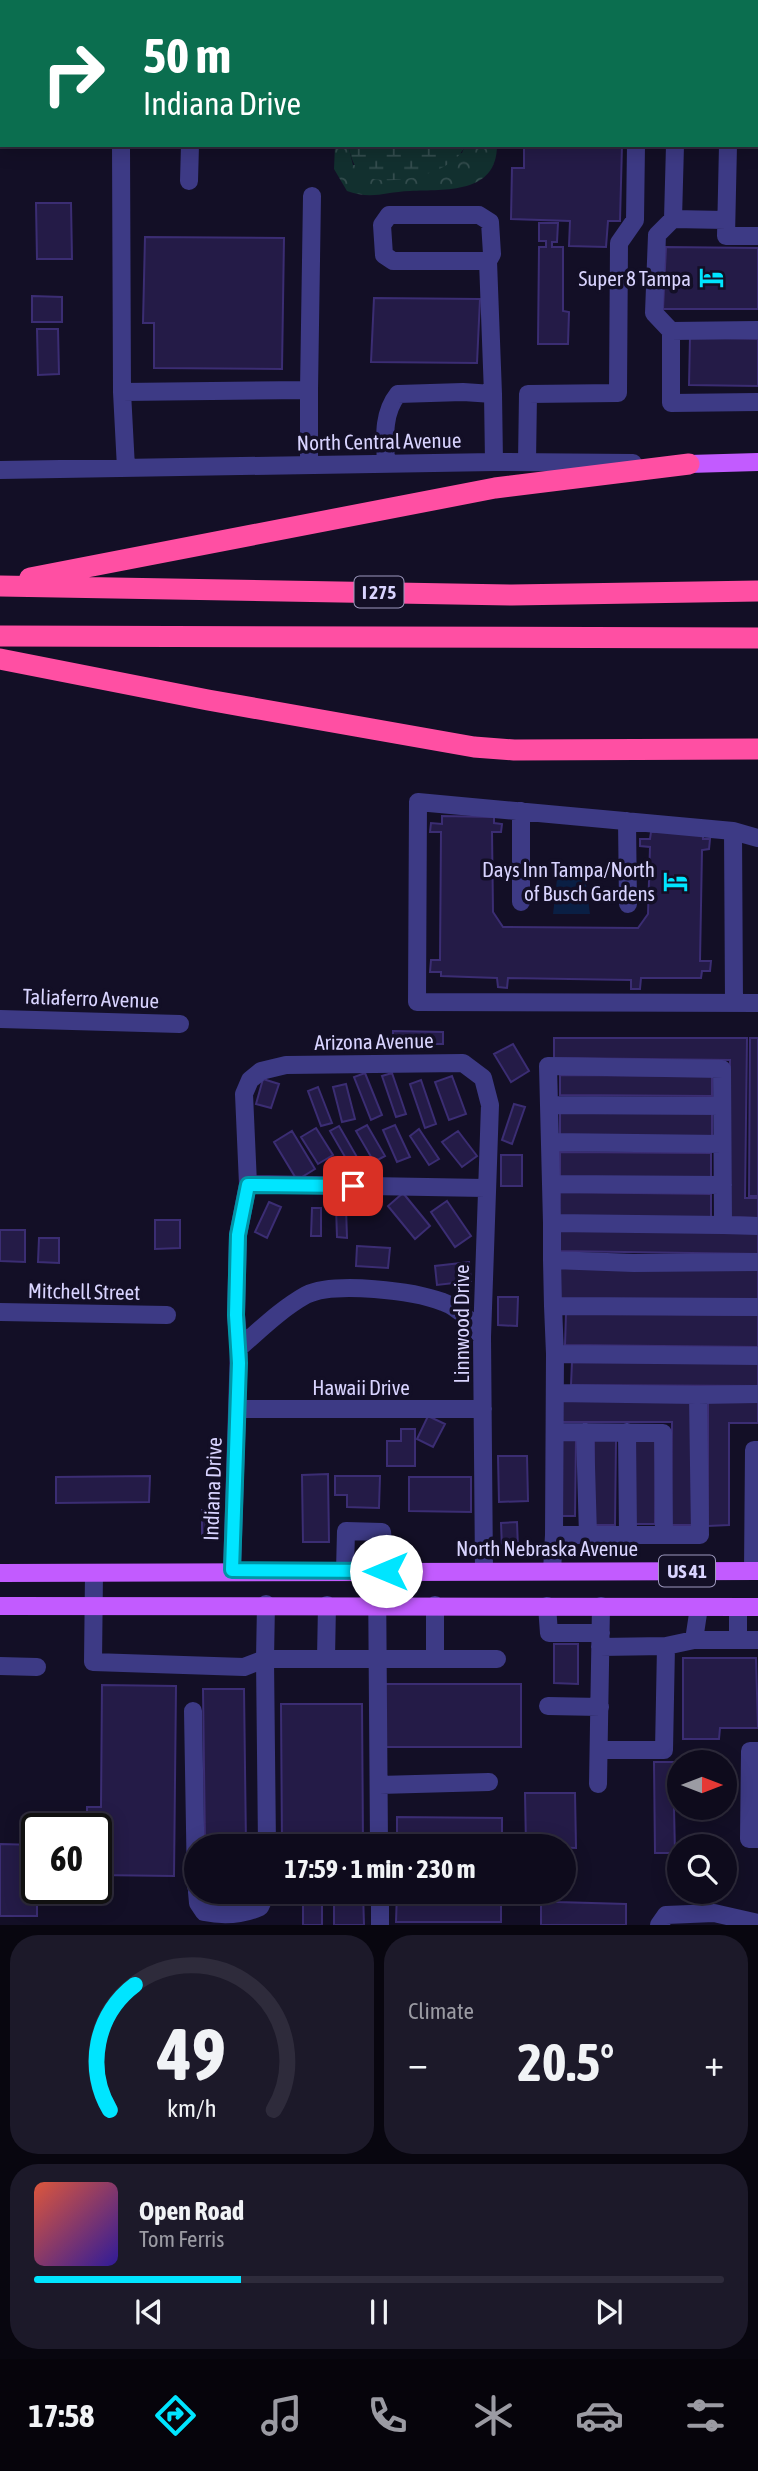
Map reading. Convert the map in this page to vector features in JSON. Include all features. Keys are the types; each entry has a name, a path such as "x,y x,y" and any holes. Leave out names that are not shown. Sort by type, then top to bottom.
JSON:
{"highway":[{"path":"0,585 495,488 689,464"},
{"name":"I 275","path":"0,585 512,594 758,592"},
{"name":"I 275","path":"0,636 758,638"},
{"path":"0,659 208,700 474,747 514,751 758,749"}],"main road":[{"name":"North Central Avenue","path":"689,464 758,462"},
{"name":"North Nebraska Avenue","path":"0,1573 94,1574 232,1570 756,1571"},
{"name":"US 41","path":"0,1606 266,1604 758,1607"}],"street":[{"path":"121,147 122,392 126,468"},
{"path":"189,181 190,147"},
{"path":"527,462 528,394 618,393 619,243 635,220 636,147"},
{"path":"673,219 675,147"},
{"path":"727,147 726,236 758,236"},
{"path":"309,465 312,196"},
{"path":"488,261 393,261 384,255 382,225 389,215 479,215 490,222 492,254 488,261 494,462"},
{"path":"726,220 673,219 657,234 654,313 671,331 671,402 758,402"},
{"path":"671,331 758,330"},
{"path":"122,392 309,390"},
{"path":"386,464 385,428 390,405 398,394 493,394"},
{"name":"North Central Avenue","path":"0,470 494,462 689,464"},
{"path":"758,838 733,831 418,802 417,1002 758,1003"},
{"path":"521,811 521,902"},
{"path":"626,821 628,904"},
{"path":"733,831 734,1003"},
{"name":"Taliaferro Avenue","path":"0,1018 180,1024"},
{"name":"Arizona Avenue","path":"261,1071 286,1065 463,1063 483,1078"},
{"path":"552,1571 555,1354 548,1066 722,1069 723,1225"},
{"name":"Indiana Drive","path":"232,1570 238,1409 238,1235 248,1185 244,1094 250,1080 261,1071"},
{"name":"Linnwood Drive","path":"483,1078 490,1105 485,1188 482,1337 484,1571"},
{"path":"549,1105 722,1106"},
{"path":"550,1142 722,1144"},
{"path":"551,1184 723,1185"},
{"path":"248,1185 485,1188"},
{"path":"551,1223 758,1226"},
{"path":"551,1260 634,1264 758,1262"},
{"path":"239,1348 280,1312 309,1294 367,1287 444,1302 467,1317 482,1337"},
{"path":"553,1306 758,1307"},
{"name":"Mitchell Street","path":"0,1312 167,1315"},
{"path":"555,1354 758,1356"},
{"path":"555,1393 758,1394"},
{"path":"554,1539 588,1535 700,1535 698,1395"},
{"name":"Hawaii Drive","path":"238,1409 483,1409"},
{"path":"555,1432 663,1433 664,1535"},
{"path":"585,1432 588,1535"},
{"path":"627,1432 628,1535"},
{"path":"756,1571 754,1450 758,1450"},
{"path":"345,1571 346,1531 382,1532 377,1605 379,1834"},
{"path":"94,1574 93,1662 244,1667 265,1659 497,1660"},
{"path":"266,1604 267,1834"},
{"path":"326,1658 327,1605"},
{"path":"435,1605 435,1659"},
{"path":"547,1606 549,1633 666,1646 694,1640 758,1640"},
{"path":"598,1784 601,1606"},
{"path":"694,1640 699,1607"},
{"path":"738,1607 738,1640"},
{"path":"599,1750 664,1751 666,1646"},
{"path":"0,1666 37,1667"},
{"path":"548,1706 600,1707"},
{"path":"193,1711 195,1834"},
{"path":"753,1839 750,1751 758,1751"},
{"path":"379,1785 489,1782"},
{"path":"199,1904 204,1913 218,1915 247,1913 261,1904"},
{"path":"380,1904 380,1925"},
{"path":"659,1925 666,1915 714,1913 758,1923"}],"green space":[{"path":"335,147 348,147 353,165 462,153 464,147 497,147 495,161 488,173 479,181 453,189 356,194 347,191 334,169"},
{"path":"349,147 464,147 450,163 407,179 378,180 367,177 354,163"}],"water":[{"path":"558,870 584,870 590,914 553,914"}],"building":[{"path":"524,147 622,147 620,221 608,221 606,247 569,246 570,221 511,219 512,168 524,168"},
{"path":"36,203 71,203 72,259 37,259"},
{"path":"539,223 558,223 557,242 552,242 552,247 563,247 563,311 569,312 568,344 538,344 539,247 546,247 546,241 539,241"},
{"path":"145,237 284,238 282,369 154,368 154,323 143,323"},
{"name":"Super 8 Tampa","path":"666,247 758,248 758,309 663,309"},
{"path":"32,296 62,297 62,322 32,322"},
{"path":"374,298 480,299 477,363 371,362"},
{"path":"37,329 58,329 59,374 38,375"},
{"name":"Super 8 Tampa","path":"690,337 758,339 758,386 689,385"},
{"name":"Days Inn Tampa/North of Busch Gardens","path":"442,816 494,817 494,823 502,824 501,832 492,832 493,912 503,927 638,928 648,914 650,847 640,846 640,839 650,839 651,832 703,832 703,839 710,839 709,849 702,850 700,961 711,961 710,971 702,971 701,978 641,978 640,989 631,989 631,980 508,978 507,988 498,987 497,978 441,976 441,972 430,972 431,960 440,960 441,832 430,832 431,823 442,824"},
{"name":"Days Inn Tampa/North of Busch Gardens","path":"442,816 494,817 494,823 502,824 501,832 492,832 493,912 503,927 638,928 648,914 650,847 640,846 640,839 650,839 651,832 703,832 703,839 710,839 709,849 702,850 700,961 711,961 710,971 702,971 701,978 641,978 640,989 631,989 631,980 508,978 507,988 498,987 497,978 441,976 441,972 430,972 431,960 440,960 441,832 430,832 431,823 442,824"},
{"path":"393,1031 443,1032 443,1044 393,1044"},
{"path":"554,1038 747,1038 745,1198 758,1198 758,1218 729,1217 730,1060 554,1058"},
{"path":"750,1038 758,1038 758,1196 749,1196"},
{"path":"513,1044 529,1071 511,1082 494,1054"},
{"path":"365,1073 382,1115 371,1120 354,1077"},
{"path":"392,1073 406,1114 396,1117 382,1076"},
{"path":"560,1075 712,1076 712,1096 560,1095"},
{"path":"452,1076 466,1114 449,1120 435,1082"},
{"path":"263,1079 279,1084 271,1108 256,1104"},
{"path":"421,1080 436,1124 425,1128 410,1084"},
{"path":"346,1084 355,1119 342,1122 333,1087"},
{"path":"318,1087 332,1123 321,1126 308,1091"},
{"path":"514,1104 525,1107 512,1144 502,1140"},
{"path":"560,1112 712,1112 712,1137 560,1136"},
{"path":"367,1125 385,1156 374,1162 356,1131"},
{"path":"395,1125 410,1157 397,1162 383,1130"},
{"path":"339,1126 361,1164 352,1169 330,1131"},
{"path":"316,1128 333,1155 318,1164 301,1137"},
{"path":"419,1129 439,1159 429,1165 410,1136"},
{"path":"292,1131 315,1169 297,1180 274,1142"},
{"path":"458,1131 477,1156 462,1167 442,1142"},
{"path":"560,1152 711,1153 711,1178 560,1177"},
{"path":"501,1155 522,1155 522,1186 501,1186"},
{"path":"560,1192 711,1194 711,1218 559,1216"},
{"path":"403,1193 430,1226 415,1239 388,1206"},
{"path":"447,1201 471,1236 455,1247 431,1212"},
{"path":"269,1202 281,1207 267,1238 255,1232"},
{"path":"336,1207 346,1207 347,1238 337,1237"},
{"path":"312,1208 321,1208 321,1236 311,1236"},
{"path":"155,1220 180,1220 180,1248 155,1249"},
{"path":"0,1230 25,1230 25,1262 0,1261"},
{"path":"560,1230 758,1233 758,1254 560,1251"},
{"path":"39,1238 59,1238 59,1263 38,1262"},
{"path":"357,1246 390,1248 388,1268 356,1266"},
{"path":"469,1262 471,1281 437,1285 435,1266"},
{"path":"560,1266 758,1269 758,1301 560,1299"},
{"path":"498,1297 518,1297 517,1326 498,1325"},
{"path":"566,1313 758,1315 758,1347 565,1345"},
{"path":"572,1362 758,1363 758,1386 571,1385"},
{"path":"559,1400 694,1402 692,1525 671,1525 672,1422 559,1422"},
{"path":"708,1402 758,1402 758,1423 729,1423 729,1525 708,1526"},
{"path":"428,1416 445,1424 433,1447 417,1439"},
{"path":"401,1429 415,1429 415,1466 387,1466 387,1441 401,1441"},
{"path":"557,1439 576,1439 575,1516 557,1516"},
{"path":"594,1439 616,1439 615,1525 593,1525"},
{"path":"634,1440 656,1440 655,1524 633,1524"},
{"path":"498,1456 527,1456 528,1501 499,1502"},
{"path":"328,1474 329,1542 303,1542 302,1475"},
{"path":"150,1476 149,1502 56,1503 56,1477"},
{"path":"335,1476 380,1476 379,1508 347,1507 347,1495 335,1495"},
{"path":"409,1477 471,1477 471,1512 409,1511"},
{"path":"202,1510 220,1510 220,1538 202,1538"},
{"path":"517,1522 518,1548 502,1549 501,1523"},
{"path":"554,1644 578,1644 578,1684 554,1683"},
{"path":"683,1658 756,1658 758,1728 720,1728 719,1739 683,1739"},
{"path":"381,1684 521,1684 521,1747 381,1747"},
{"path":"102,1685 176,1686 174,1876 112,1875 112,1813 87,1813 87,1807 101,1807"},
{"path":"203,1689 244,1689 246,1834 205,1834"},
{"path":"281,1704 362,1704 363,1834 282,1834"},
{"path":"654,1762 667,1762 667,1820 674,1820 675,1834 667,1834 667,1853 655,1853"},
{"path":"525,1793 575,1793 576,1834 526,1834"},
{"path":"397,1817 502,1818 502,1834 397,1834"},
{"path":"0,1844 21,1845 21,1904 37,1904 37,1916 0,1916"},
{"path":"205,1904 246,1904 246,1905"},
{"path":"303,1904 322,1904 322,1925 303,1925"},
{"path":"334,1904 363,1904 364,1925 334,1925"},
{"path":"397,1904 501,1904 501,1922 396,1922"},
{"path":"541,1904 626,1904 626,1925 541,1925"}],"place":[{"name":"Super 8 Tampa","path":"711,278"},
{"name":"Days Inn Tampa/North of Busch Gardens","path":"675,881"}],"route":[{"path":"353,1186 248,1185 238,1235 236,1315 239,1363 232,1570 386,1571"}]}
